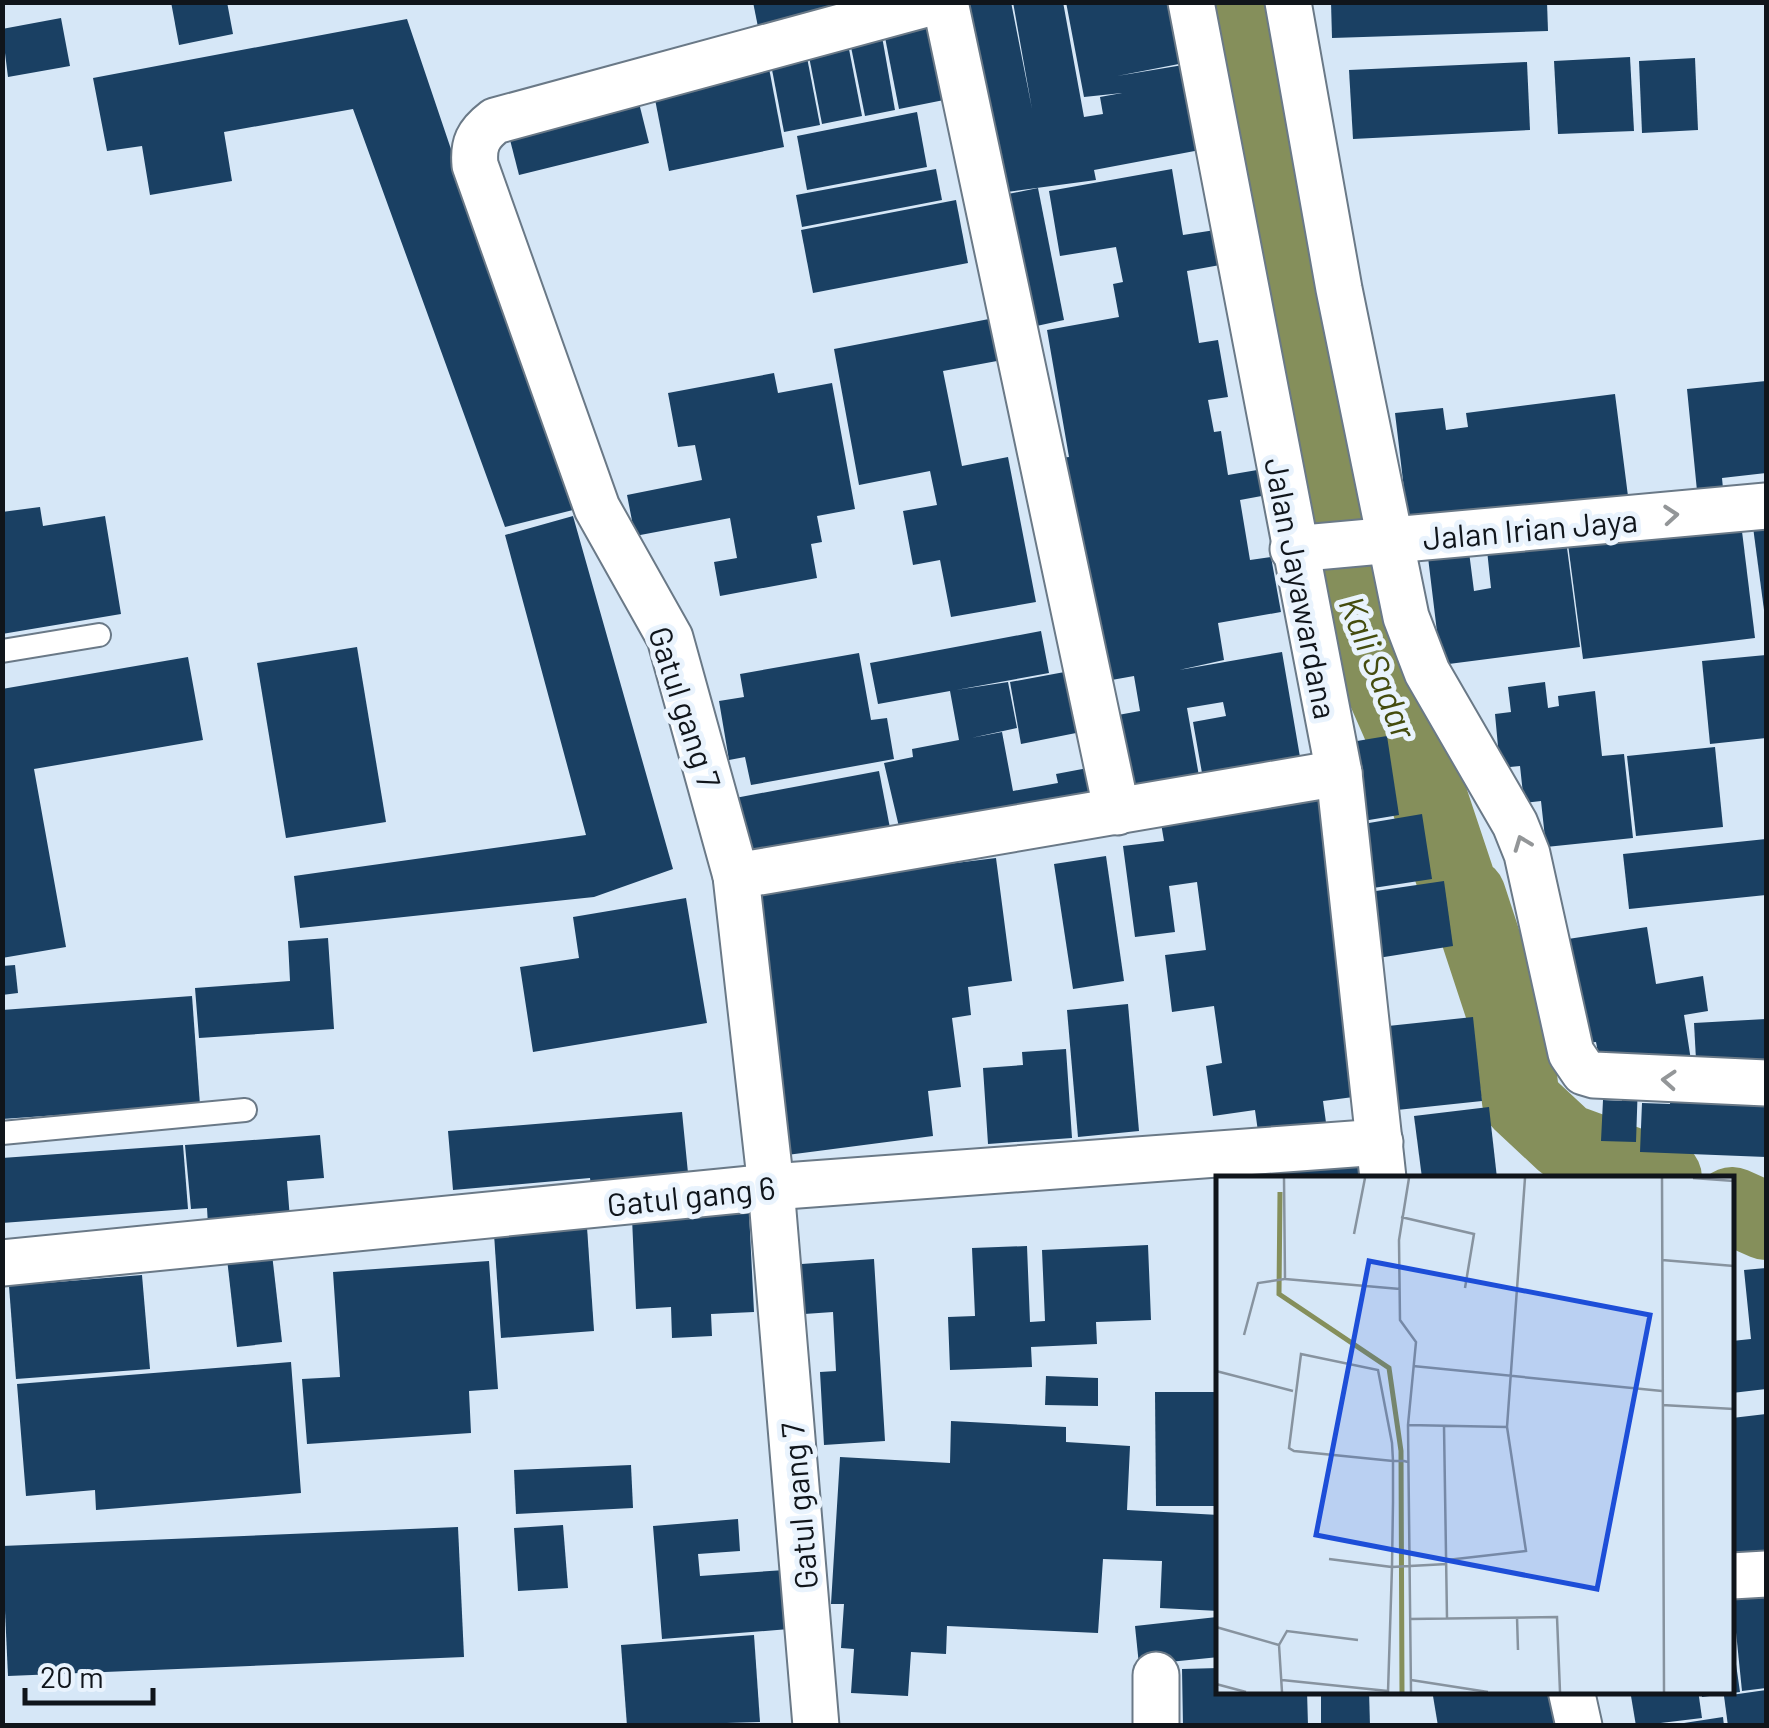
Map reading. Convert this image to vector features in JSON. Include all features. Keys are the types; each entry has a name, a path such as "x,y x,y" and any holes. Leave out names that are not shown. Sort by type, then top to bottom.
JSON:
{"street":[{"name":"Gatul gang 7","path":"816,1726 771,1187 736,876 670,638 586,480 474,165 474,149 480,133 495,121 933,2"},
{"path":"945,2 1117,812"},
{"name":"Jalan Jayawardana","path":"1191,2 1306,549 1339,773 1382,1160"},
{"path":"1288,2 1377,542 1415,646 1527,854 1576,1063 1594,1075 1766,1083"},
{"name":"Jalan Irian Jaya","path":"1306,549 1766,506"},
{"path":"736,876 1339,773"},
{"name":"Gatul gang 6","path":"2,1263 771,1187 1382,1160"},
{"path":"1734,1576 1766,1574"},
{"path":"1156,1675 1156,1726"},
{"path":"1572,1693 1578,1726"}],"lane":[{"path":"2,651 99,635"},
{"path":"2,1133 245,1110"}],"building":[{"path":"171,2 227,2 233,34 179,45"},
{"path":"753,2 843,2 846,15 759,32"},
{"path":"954,2 1011,2 1032,109 1013,2 1063,2 1084,117 1103,114 1100,97 1122,93 1084,97 1066,2 1172,2 1184,63 1117,76 1183,65 1200,150 1094,170 1096,180 992,194"},
{"path":"1331,2 1547,2 1548,31 1332,38"},
{"path":"61,18 70,66 8,77 2,29"},
{"path":"933,18 949,99 899,109 883,27"},
{"path":"407,19 573,510 505,527 353,109 224,132 232,181 150,195 142,146 107,151 93,78"},
{"path":"881,31 895,110 865,116 849,37"},
{"path":"847,39 862,116 822,124 807,46"},
{"path":"805,47 820,125 784,132 769,54"},
{"path":"1630,57 1634,131 1558,134 1554,61"},
{"path":"1695,58 1698,130 1642,133 1639,61"},
{"path":"1527,62 1530,130 1353,139 1349,70"},
{"path":"768,63 784,147 669,171 652,84"},
{"path":"638,99 649,143 519,175 508,132"},
{"path":"917,112 927,167 807,190 797,136"},
{"path":"936,169 942,200 802,227 796,195"},
{"path":"1172,169 1183,235 1215,230 1220,265 1187,271 1199,343 1218,340 1228,397 1208,400 1214,432 1221,431 1228,475 1263,469 1267,495 1240,500 1250,560 1271,557 1281,612 1218,623 1224,660 1179,670 1282,652 1300,757 1202,773 1193,722 1226,716 1223,702 1187,708 1199,776 1130,787 1118,715 1140,711 1134,676 1106,681 1060,458 1069,457 1047,330 1119,317 1113,284 1123,282 1116,247 1060,256 1049,191"},
{"path":"1038,188 1064,320 1032,327 998,196"},
{"path":"956,200 968,263 813,293 801,230"},
{"path":"989,319 997,361 943,371 962,466 1008,457 1036,602 951,617 940,560 913,565 903,511 937,505 930,471 859,485 834,349"},
{"path":"774,373 778,393 832,383 855,509 817,516 822,542 811,544 817,578 720,596 714,562 737,558 730,518 635,536 627,495 702,480 695,445 678,447 668,393"},
{"path":"1766,381 1766,473 1722,478 1724,499 1698,501 1687,389"},
{"path":"1615,394 1629,504 1409,531 1395,413 1443,408 1446,430 1468,427 1466,413"},
{"path":"40,507 43,526 105,516 121,614 2,634 2,512"},
{"path":"573,516 673,869 594,897 300,928 294,876 586,835 505,535"},
{"path":"1741,523 1755,638 1583,659 1568,544"},
{"path":"1766,525 1766,610 1764,610 1753,527"},
{"path":"1566,540 1580,647 1441,665 1427,549 1468,544 1474,591 1491,588 1487,550"},
{"path":"1041,631 1049,673 956,690 1008,682 1017,728 971,738 1002,732 1013,791 1058,783 1056,774 1093,767 1100,808 903,844 884,763 913,757 912,749 959,740 950,691 878,704 870,663"},
{"path":"357,647 386,822 286,838 257,663"},
{"path":"859,653 871,720 887,718 894,759 751,785 745,757 729,760 719,701 744,697 740,674"},
{"path":"1766,655 1766,738 1710,744 1702,661"},
{"path":"188,657 203,740 34,769 66,947 2,958 2,689"},
{"path":"1070,671 1081,732 1021,744 1010,682"},
{"path":"1545,682 1548,708 1559,706 1558,696 1595,691 1602,756 1624,754 1633,838 1546,847 1541,801 1524,803 1520,766 1500,768 1495,714 1511,712 1508,687"},
{"path":"1387,736 1399,815 1363,821 1351,742"},
{"path":"1715,747 1723,827 1636,836 1627,756"},
{"path":"879,771 890,828 741,856 730,799"},
{"path":"1320,800 1361,1096 1323,1101 1328,1137 1260,1146 1255,1110 1213,1116 1206,1066 1222,1063 1214,1006 1172,1012 1165,955 1206,950 1197,882 1169,886 1175,932 1135,937 1123,846 1164,841 1161,823"},
{"path":"1422,814 1432,879 1373,888 1363,824"},
{"path":"1766,839 1766,895 1629,909 1623,854"},
{"path":"1106,856 1124,981 1073,989 1054,864"},
{"path":"996,858 1012,981 968,987 971,1015 952,1018 961,1087 928,1091 933,1136 787,1155 753,888"},
{"path":"1444,881 1453,946 1378,958 1369,892"},
{"path":"686,898 707,1023 533,1052 520,967 579,958 573,917"},
{"path":"1647,927 1656,984 1703,976 1708,1011 1684,1015 1692,1067 1601,1068 1596,1042 1585,1043 1568,939"},
{"path":"328,938 334,1029 199,1038 195,988 290,981 288,941"},
{"path":"15,965 18,993 2,995 2,966"},
{"path":"192,996 200,1105 2,1119 2,1010"},
{"path":"1128,1004 1139,1131 1078,1137 1067,1010"},
{"path":"1473,1017 1482,1101 1397,1110 1388,1026"},
{"path":"1766,1019 1766,1074 1697,1078 1694,1023"},
{"path":"1066,1049 1072,1138 988,1144 983,1068 1023,1065 1022,1052"},
{"path":"1623,1081 1638,1082 1636,1142 1601,1141 1603,1100 1622,1101"},
{"path":"1671,1087 1766,1090 1766,1157 1640,1152 1642,1103 1670,1104"},
{"path":"1489,1107 1497,1176 1422,1176 1414,1116"},
{"path":"682,1112 688,1173 660,1175 661,1188 592,1194 590,1178 453,1190 448,1131"},
{"path":"320,1135 324,1178 287,1181 290,1219 208,1225 207,1208 191,1209 185,1145"},
{"path":"183,1145 188,1209 2,1223 2,1158"},
{"path":"1359,1164 1360,1176 1254,1176"},
{"path":"749,1212 754,1312 711,1314 712,1336 672,1338 671,1307 636,1309 632,1218"},
{"path":"587,1227 594,1331 501,1338 494,1234"},
{"path":"271,1245 282,1342 237,1347 226,1250"},
{"path":"1148,1245 1151,1320 1096,1322 1097,1344 1031,1347 1032,1367 950,1370 948,1317 975,1316 972,1248 1027,1246 1030,1322 1045,1321 1042,1250"},
{"path":"874,1259 885,1441 824,1445 820,1372 836,1371 833,1312 790,1315 787,1265"},
{"path":"489,1261 498,1389 469,1391 471,1433 307,1444 302,1379 340,1377 333,1272"},
{"path":"1766,1268 1766,1389 1734,1393 1734,1341 1751,1339 1744,1270"},
{"path":"142,1275 150,1369 16,1379 9,1286"},
{"path":"291,1362 301,1493 96,1510 95,1490 26,1496 17,1384"},
{"path":"1046,1376 1098,1378 1098,1406 1045,1405"},
{"path":"1155,1392 1216,1392 1216,1506 1156,1506"},
{"path":"1766,1414 1766,1557 1734,1561 1734,1418"},
{"path":"951,1421 1066,1427 1066,1442 1130,1446 1127,1510 1216,1515 1216,1611 1160,1608 1162,1561 1103,1559 1098,1633 947,1626 946,1654 911,1652 908,1696 851,1693 854,1649 841,1648 844,1604 831,1604 840,1457 950,1463"},
{"path":"631,1465 633,1508 516,1514 514,1470"},
{"path":"738,1519 740,1551 698,1554 700,1576 785,1570 789,1629 662,1639 653,1526"},
{"path":"563,1525 568,1588 518,1591 514,1528"},
{"path":"458,1527 464,1657 8,1676 2,1546"},
{"path":"1766,1587 1766,1688 1742,1691 1734,1593"},
{"path":"1216,1617 1216,1657 1139,1665 1135,1626"},
{"path":"754,1635 760,1722 627,1726 621,1645"},
{"path":"1734,1650 1740,1692 1734,1693"},
{"path":"1216,1668 1216,1693 1307,1693 1308,1726 1183,1726 1182,1669"},
{"path":"1766,1690 1766,1726 1728,1726 1724,1696"},
{"path":"1321,1693 1369,1693 1370,1726 1321,1726"},
{"path":"1432,1693 1556,1693 1562,1726 1438,1726"},
{"path":"1630,1693 1698,1693 1702,1718 1636,1726"},
{"path":"1723,1717 1724,1726 1684,1726 1684,1723"}],"waterway":[{"name":"Kali Sadar","path":"1232,2 1349,606 1414,754 1462,898 1467,896 1513,1036 1521,1101 1565,1142 1658,1176"},
{"name":"Kali Sadar","path":"1734,1207 1766,1221"}]}
